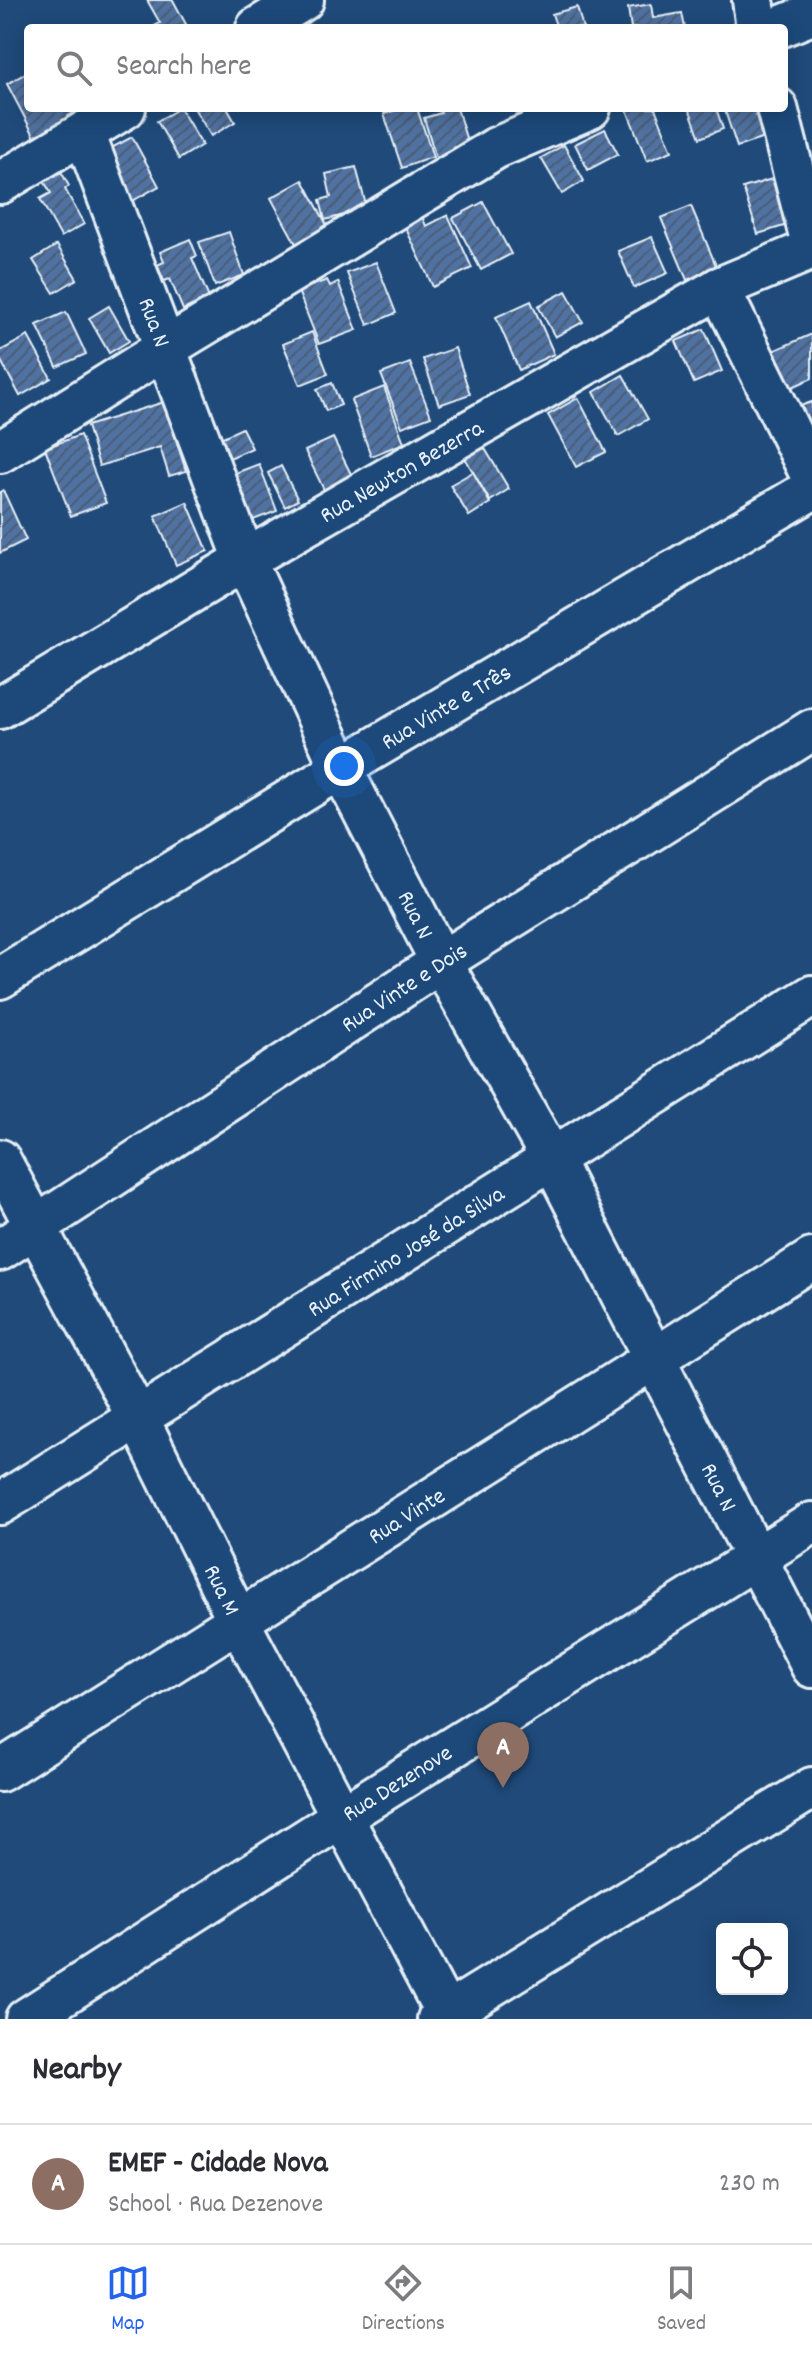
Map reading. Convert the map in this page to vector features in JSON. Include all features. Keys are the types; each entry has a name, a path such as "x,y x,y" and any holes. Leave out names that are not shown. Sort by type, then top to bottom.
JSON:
{"street":[{"path":"264,24 303,0"},
{"path":"753,0 756,24"},
{"path":"787,24 812,14"},
{"path":"0,183 118,112"},
{"path":"0,452 496,148 581,112"},
{"path":"778,112 812,246"},
{"name":"Rua N","path":"84,133 245,560 341,768 441,962 553,1161 812,1667"},
{"name":"Rua Newton Bezerra","path":"0,708 245,560 719,288 812,246"},
{"path":"719,288 812,477"},
{"name":"Rua Vinte e Três","path":"0,978 341,768 812,489"},
{"name":"Rua Vinte e Dois","path":"0,1250 441,962 812,730"},
{"name":"Rua Firmino José da Silva","path":"0,1504 553,1161 812,996"},
{"name":"Rua M","path":"0,1160 138,1418 239,1622 444,2017"},
{"name":"Rua Vinte","path":"0,1771 812,1259"},
{"name":"Rua Dezenove","path":"26,2019 341,1817 812,1523"},
{"path":"444,2017 812,1788"}],"building":[{"path":"147,0 173,0 186,24 160,23"},
{"path":"651,4 653,18 682,13 684,24 630,24 628,8"},
{"path":"577,7 582,24 556,24 552,14"},
{"path":"24,74 24,112 87,114 37,141 7,84"},
{"path":"173,112 182,112 202,145 179,159 157,121"},
{"path":"196,112 229,112 235,122 211,136"},
{"path":"418,112 433,157 402,168 384,114"},
{"path":"458,112 469,148 436,158 424,118"},
{"path":"628,112 657,112 672,151 647,161"},
{"path":"690,112 717,112 723,129 700,138"},
{"path":"725,112 762,112 770,136 737,147"},
{"path":"605,129 618,154 588,170 575,144"},
{"path":"132,137 159,186 127,204 100,154"},
{"path":"564,145 584,181 562,194 541,158"},
{"path":"58,166 69,186 65,189 84,224 61,237 40,199 51,193 41,176"},
{"path":"356,167 367,209 325,220 320,200 331,197 326,174"},
{"path":"772,179 787,225 758,234 743,188"},
{"path":"303,180 328,227 296,244 271,198"},
{"path":"483,202 511,254 481,270 453,218"},
{"path":"691,206 717,268 687,280 661,218"},
{"path":"420,211 426,226 448,215 472,268 433,287 402,220"},
{"path":"229,232 244,275 215,286 199,242"},
{"path":"652,237 668,273 634,288 618,251"},
{"path":"190,239 197,256 192,258 209,298 183,310 170,279 164,281 157,265 164,262 160,252"},
{"path":"57,245 77,279 54,293 33,260"},
{"path":"376,262 396,313 368,325 347,273"},
{"path":"327,280 330,286 338,282 357,330 319,344 298,291"},
{"path":"566,291 583,322 555,337 538,306"},
{"path":"531,301 554,354 519,370 496,317"},
{"path":"109,306 129,341 109,353 89,318"},
{"path":"66,312 86,354 57,367 37,325"},
{"path":"704,329 722,371 694,383 676,341"},
{"path":"312,332 328,374 300,385 283,344"},
{"path":"812,334 812,378 782,392 766,354"},
{"path":"28,336 51,378 20,396 0,359 0,351"},
{"path":"455,348 470,394 439,405 423,359"},
{"path":"410,363 431,416 402,427 381,374"},
{"path":"623,375 648,419 618,436 594,392"},
{"path":"332,383 341,405 326,411 317,389"},
{"path":"384,387 404,443 371,456 351,400"},
{"path":"578,398 606,452 576,467 548,415"},
{"path":"164,402 186,471 169,476 160,447 99,466 87,426"},
{"path":"812,402 812,443 800,406"},
{"path":"242,428 252,448 221,462 212,442"},
{"path":"80,435 106,503 71,516 45,448"},
{"path":"333,438 352,476 324,490 305,451"},
{"path":"484,447 509,489 490,501 465,458"},
{"path":"259,464 277,511 248,522 230,475"},
{"path":"281,466 298,500 285,507 268,473"},
{"path":"473,472 490,503 469,516 450,485"},
{"path":"3,490 26,540 0,553 0,492"},
{"path":"187,502 208,551 176,565 155,516"}],"place":[{"name":"EMEF - Cidade Nova","path":"503,1788"}]}
